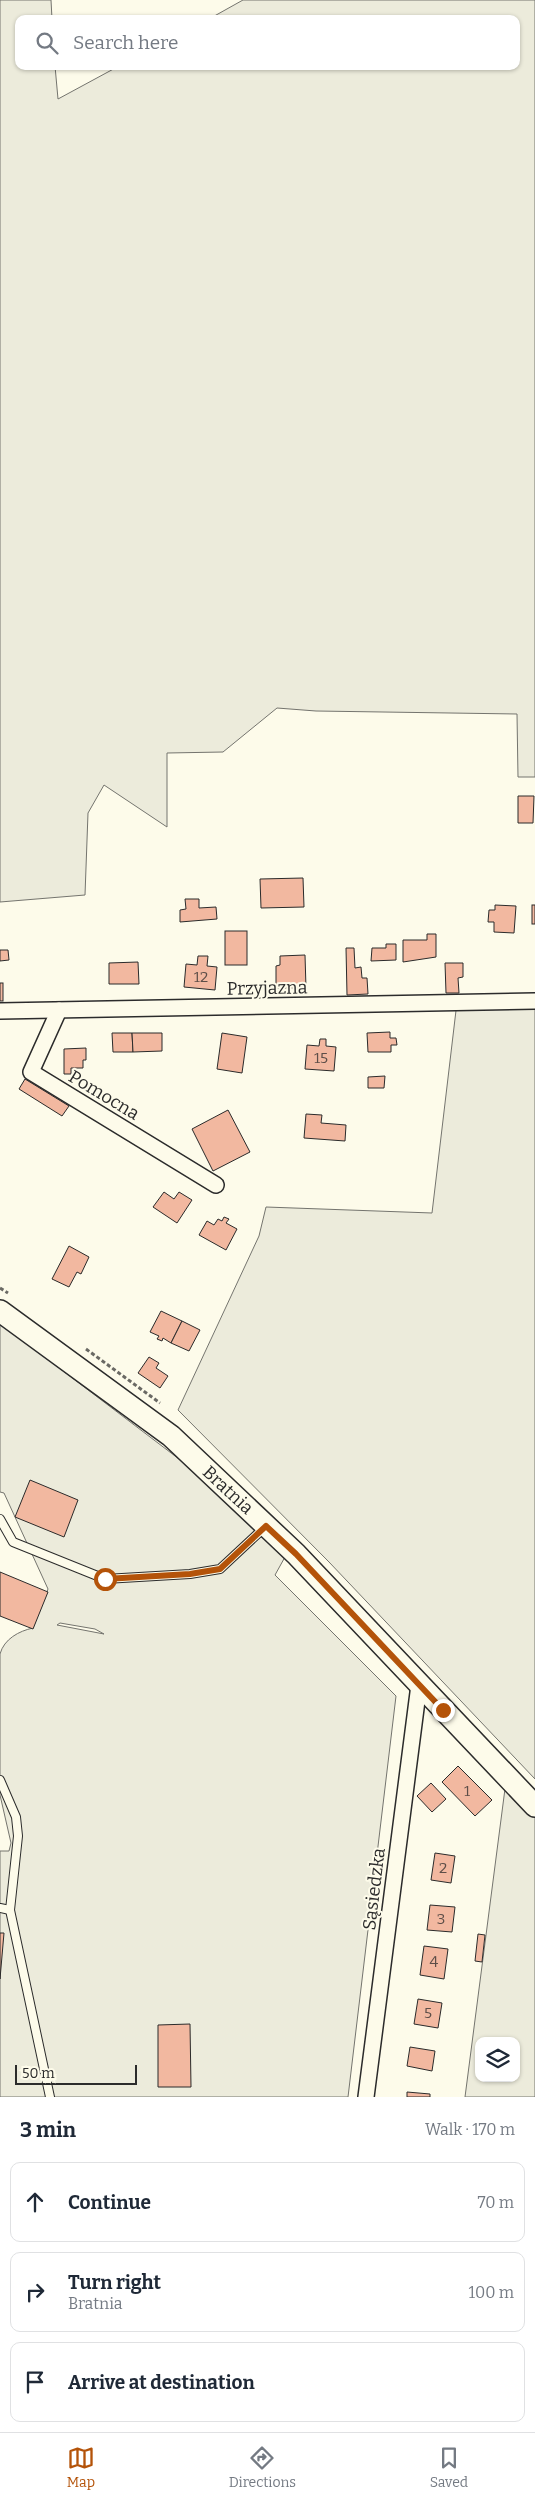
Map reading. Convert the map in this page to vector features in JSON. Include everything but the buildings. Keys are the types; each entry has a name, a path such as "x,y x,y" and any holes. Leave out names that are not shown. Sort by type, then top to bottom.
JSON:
{"street":[{"name":"Przyjazna","path":"0,1011 535,1001"},
{"name":"Pomocna","path":"59,1010 31,1072 216,1185"},
{"name":"Bratnia","path":"0,1311 171,1436 296,1554 535,1806"},
{"name":"Sąsiedzka","path":"366,2097 419,1685"}],"lane":[{"path":"0,1519 13,1542 105,1579 190,1574 220,1569 266,1526"},
{"path":"0,1780 16,1817 18,1836 10,1910 50,2097"},
{"path":"0,1908 10,1910"}],"shaded area":[{"path":"0,0 51,0 52,15 15,15 15,70 55,70 58,99 112,70 520,70 520,15 216,15 243,0 535,0 535,777 518,777 517,714 316,711 277,708 223,752 167,753 167,827 104,785 88,813 85,895 0,902"},
{"path":"535,1000 535,1779 329,1562 178,1410 259,1236 266,1207 432,1213 457,1002"},
{"path":"0,1323 179,1459 285,1557 275,1575 396,1696 348,2097 0,2097 0,1851 9,1851 11,1843 0,1795 0,1654 5,1644 13,1636 33,1628 48,1589 4,1493 0,1492","holes":["60,1623 95,1629 104,1634 57,1625"]},
{"path":"506,1781 535,1813 535,2097 465,2097"}],"route":[{"path":"105,1579 190,1574 220,1569 266,1526 296,1554 443,1710"}]}
